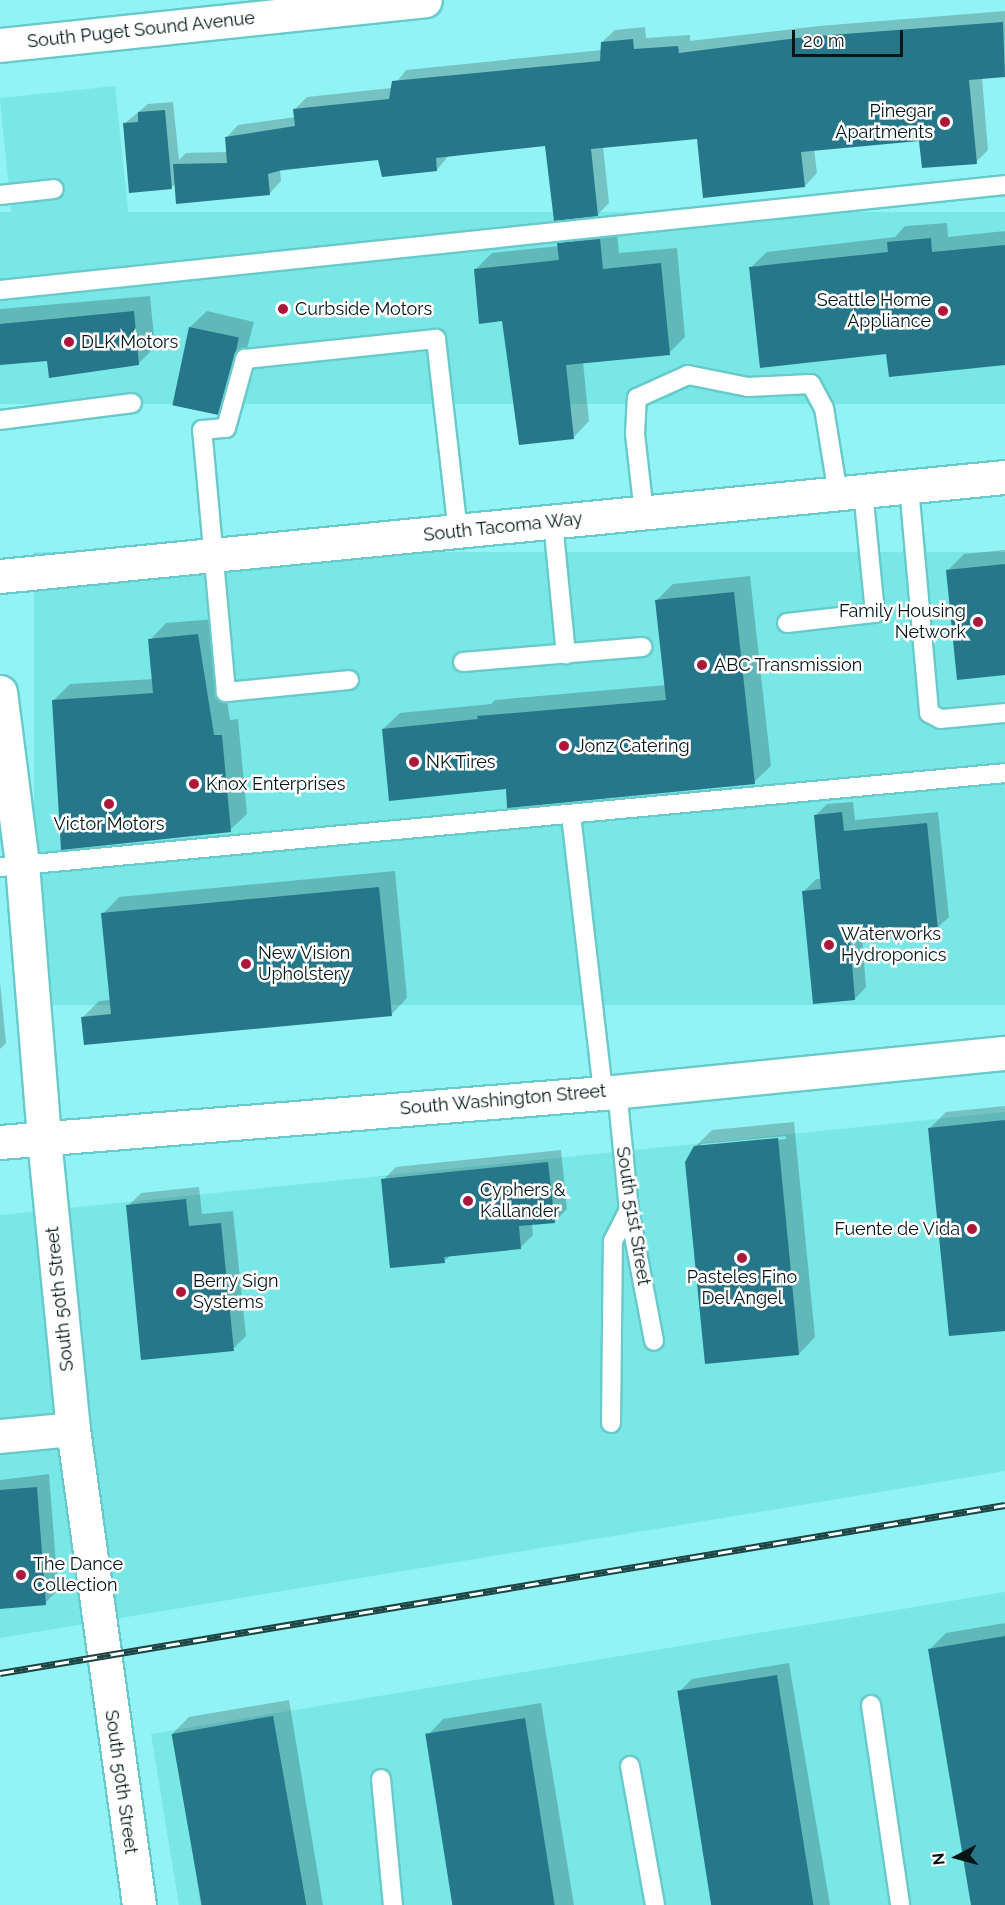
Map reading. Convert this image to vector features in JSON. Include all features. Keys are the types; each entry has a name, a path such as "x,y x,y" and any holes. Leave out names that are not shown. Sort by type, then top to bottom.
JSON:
{"street":[{"name":"South Puget Sound Avenue","path":"0,45 424,0"},
{"name":"South Tacoma Way","path":"0,576 1005,477"},
{"name":"South 50th Street","path":"0,692 11,866 44,1139 74,1429 139,1905"},
{"name":"South Washington Street","path":"0,1142 610,1091 1005,1053"},
{"path":"0,1436 74,1429"}],"lane":[{"path":"0,290 1005,185"},
{"path":"0,195 54,189"},
{"path":"349,680 226,692 202,430 226,428 245,359 436,339 458,531"},
{"path":"644,513 635,434 636,398 688,375 748,387 811,384 824,408 850,492 875,613 787,623"},
{"path":"0,420 132,403"},
{"path":"909,487 929,713 941,719 1005,713"},
{"path":"553,522 567,654"},
{"path":"463,662 642,647"},
{"path":"11,866 1005,773"},
{"name":"South 51st Street","path":"571,815 610,1091 629,1210 654,1341"},
{"path":"611,1423 613,1241 629,1210"},
{"path":"871,1705 900,1905"},
{"path":"630,1766 655,1905"},
{"path":"381,1779 393,1905"}],"shaded area":[{"path":"115,86 134,268 19,280 0,98"},
{"path":"0,212 1005,212 1005,404 0,404"},
{"path":"34,552 1005,552 1005,1005 34,1005"},
{"path":"1005,1112 1005,1471 0,1638 0,1215"},
{"path":"1005,1592 1005,1905 179,1905 151,1734"}],"building":[{"path":"1003,22 1005,77 969,80 977,164 922,168 919,141 801,152 805,187 703,198 697,139 591,149 598,216 554,221 545,146 436,158 437,171 382,177 378,160 282,170 268,174 270,195 176,204 173,164 227,163 225,137 295,126 293,109 389,99 392,81 600,61 601,42 633,39 634,49 678,46 679,53 805,37"},
{"path":"165,110 172,189 129,193 123,123 138,122 138,112"},
{"path":"931,238 932,252 1005,245 1005,365 889,377 886,354 760,368 749,267 888,252 887,242"},
{"path":"600,239 603,269 661,263 670,355 566,365 574,439 519,445 502,321 479,324 474,269 559,260 557,243"},
{"name":"DLK Motors","path":"134,311 139,365 49,378 47,361 0,365 0,324"},
{"path":"189,327 239,338 222,416 172,405"},
{"name":"Family Housing Network","path":"1005,564 1005,675 957,680 946,570"},
{"path":"734,592 755,784 507,808 506,789 389,801 382,729 478,719 477,716 666,700 655,600"},
{"path":"198,634 214,735 222,735 231,832 61,850 52,700 153,693 148,639"},
{"path":"842,812 844,831 927,823 938,930 850,939 855,1000 813,1004 802,891 821,889 814,815"},
{"name":"New Vision Upholstery","path":"379,887 392,1016 84,1045 81,1017 111,1014 101,913"},
{"name":"Fuente de Vida","path":"1005,1120 1005,1331 949,1336 928,1128"},
{"name":"Pasteles Fino Del Angel","path":"778,1138 799,1355 705,1364 685,1162 694,1146"},
{"name":"Cyphers & Kallander","path":"548,1162 555,1223 519,1226 521,1249 444,1257 445,1263 390,1268 381,1179"},
{"name":"Berry Sign Systems","path":"186,1199 189,1226 221,1223 234,1351 141,1360 126,1205"},
{"name":"The Dance Collection","path":"37,1487 46,1605 0,1609 0,1490"},
{"path":"1005,1636 1005,1905 971,1905 928,1649"},
{"path":"777,1675 813,1905 711,1905 677,1691"},
{"path":"273,1716 306,1905 202,1905 172,1734"},
{"path":"525,1718 555,1905 452,1905 425,1734"}],"railway":[{"path":"0,1673 1005,1505"}],"place":[{"name":"Pinegar Apartments","path":"945,122"},
{"name":"Curbside Motors","path":"283,309"},
{"name":"Seattle Home Appliance","path":"943,311"},
{"name":"DLK Motors","path":"69,342"},
{"name":"Family Housing Network","path":"978,622"},
{"name":"ABC Transmission","path":"702,665"},
{"name":"Jonz Catering","path":"564,746"},
{"name":"NK Tires","path":"414,762"},
{"name":"Knox Enterprises","path":"194,784"},
{"name":"Victor Motors","path":"109,804"},
{"name":"Waterworks Hydroponics","path":"829,945"},
{"name":"New Vision Upholstery","path":"246,964"},
{"name":"Cyphers & Kallander","path":"468,1201"},
{"name":"Fuente de Vida","path":"972,1229"},
{"name":"Pasteles Fino Del Angel","path":"742,1258"},
{"name":"Berry Sign Systems","path":"181,1292"},
{"name":"The Dance Collection","path":"21,1575"}]}
